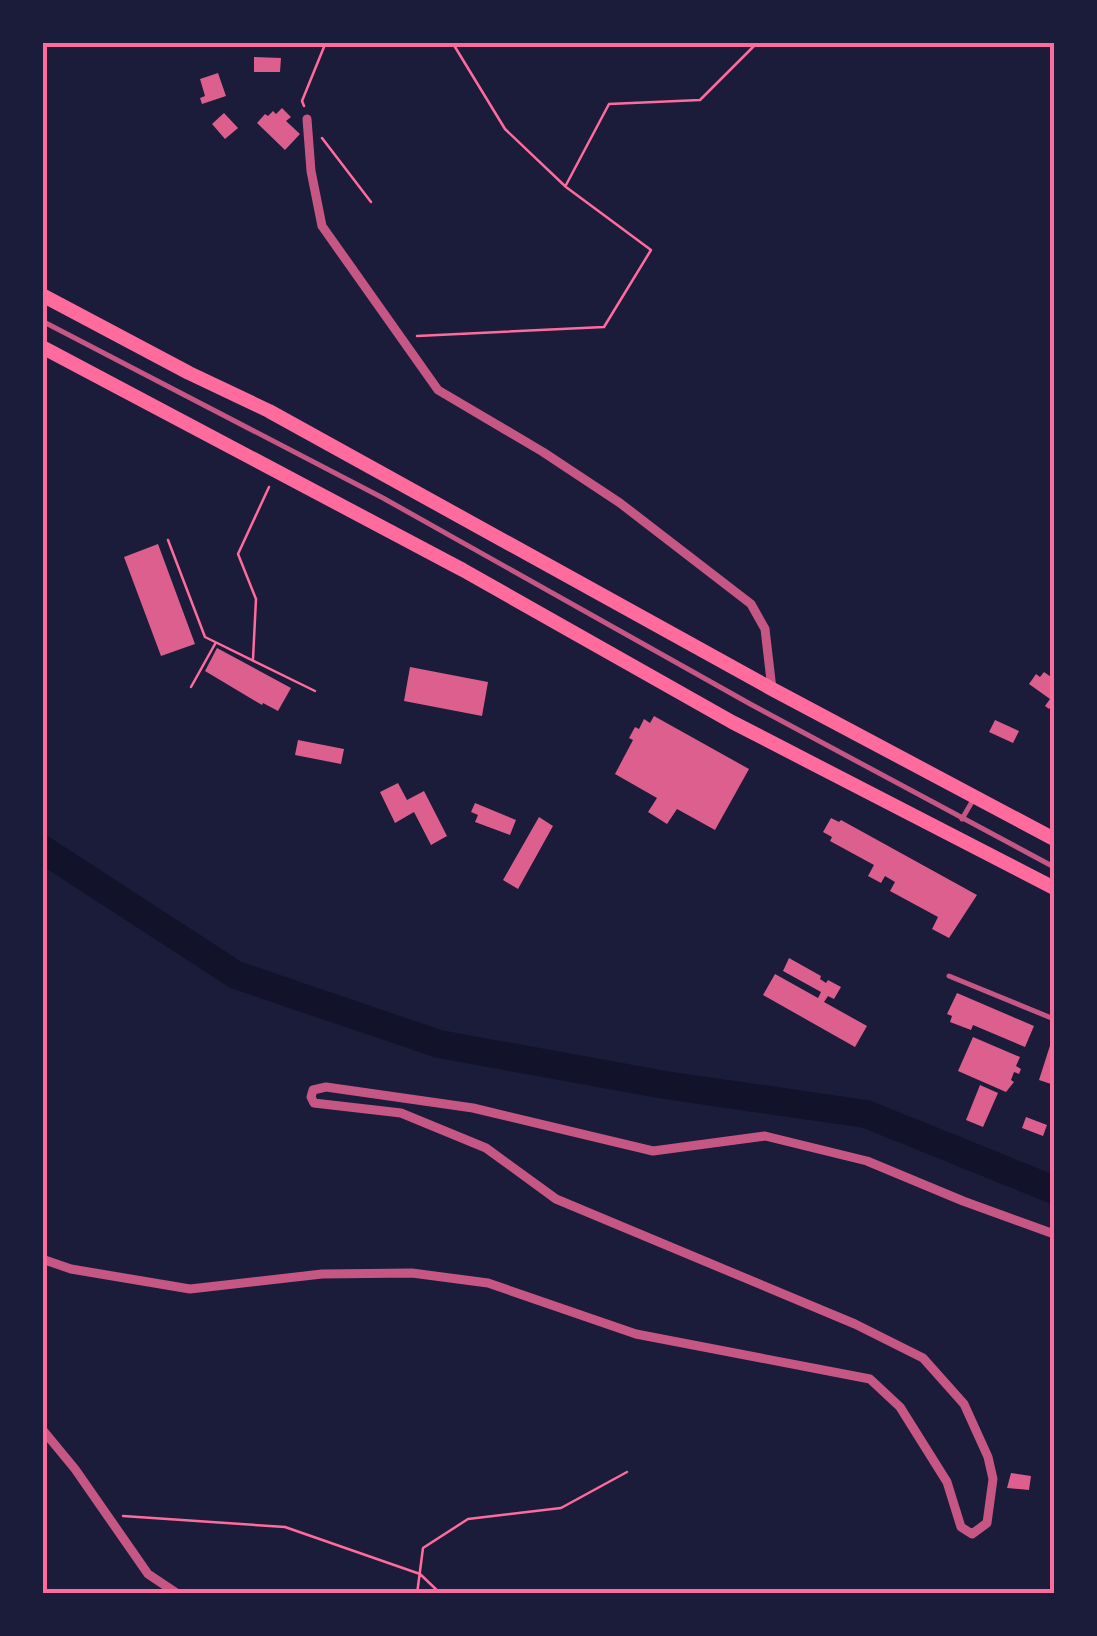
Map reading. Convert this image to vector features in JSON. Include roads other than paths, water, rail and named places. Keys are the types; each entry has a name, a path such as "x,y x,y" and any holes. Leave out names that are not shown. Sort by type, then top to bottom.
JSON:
{"main road":[{"path":"42,296 284,420 772,689 1054,839"},
{"path":"45,347 464,570 732,722 1054,888"}],"street":[{"path":"307,118 311,171 322,226 438,390 620,503 750,604 766,630 772,689"},
{"path":"42,1259 70,1269 190,1289 322,1274 412,1272 488,1283 636,1334 870,1379 900,1407 948,1482 964,1531 972,1534 987,1523 993,1478 988,1457 964,1404 923,1358 855,1324 556,1199 486,1148 402,1113 314,1102 310,1096 313,1090 326,1087 473,1108 653,1151 764,1136 867,1161 1054,1234"},
{"path":"42,1430 75,1469 148,1574 178,1594"}],"lane":[{"path":"42,321 382,498 1054,867"},
{"path":"962,819 974,797"},
{"path":"950,976 1054,1019"}],"waterway":[{"path":"42,849 236,975 439,1044 665,1085 866,1114 1054,1190"}]}
